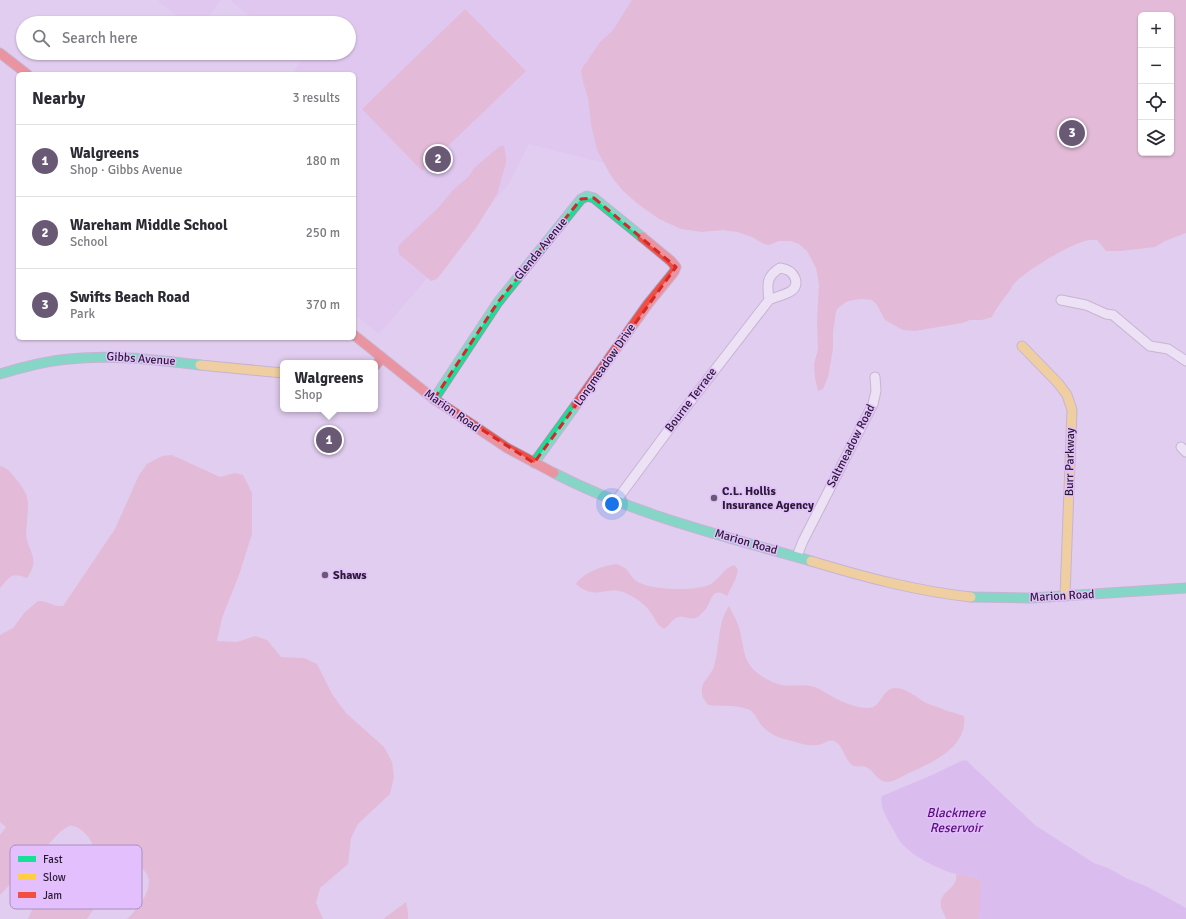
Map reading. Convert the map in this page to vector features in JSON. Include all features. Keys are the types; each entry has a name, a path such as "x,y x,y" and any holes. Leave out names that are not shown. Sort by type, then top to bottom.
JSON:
{"main road":[{"path":"0,53 24,72"},
{"name":"Glenda Avenue","path":"434,399 498,302 581,199 587,196 594,198 671,261 676,267"},
{"name":"Longmeadow Drive","path":"534,463 648,304 674,272 676,267"},
{"name":"Marion Road","path":"356,337 434,399 507,448 580,486 616,501 678,523 860,575 905,587 944,594 982,598 1031,598 1186,588"},
{"name":"Burr Parkway","path":"1022,346 1058,382 1067,395 1072,410 1065,596"},
{"name":"Gibbs Avenue","path":"0,374 45,361 72,357 97,356 280,373"},
{"path":"378,363 382,358"}],"street":[{"name":"Bourne Terrace","path":"616,501 672,424 769,300"},
{"path":"1061,300 1086,305 1106,314 1113,315 1150,346 1168,349 1186,360"},
{"name":"Saltmeadow Road","path":"797,556 803,541 873,404 876,391 875,377"}],"highlighted area":[{"path":"594,198 676,267 534,463 434,399 498,302 581,199"}],"shaded area":[{"path":"157,0 221,0 208,16 177,16"},
{"path":"230,0 747,0 640,172 529,144 508,185 379,334 356,316 356,72 293,72 302,60 356,60 356,16 249,16"},
{"path":"632,0 1186,0 1186,233 1165,241 1155,247 1121,251 1106,251 1097,240 1084,241 1074,245 1038,265 1019,279 1013,285 992,317 982,320 970,320 962,323 915,331 903,330 885,320 877,305 872,300 862,299 846,302 838,308 836,312 833,332 833,349 828,377 823,389 818,391 814,364 818,349 817,321 819,284 816,268 807,251 799,244 791,241 779,241 769,245 737,232 723,230 702,232 681,229 659,219 623,191 611,176 597,150 591,124 588,98 581,70 600,42 613,30"},
{"path":"465,9 526,71 422,171 362,109"},
{"path":"500,146 504,146 506,163 497,194 476,228 437,279 431,281 399,254 399,245 439,207 453,190 469,176 474,168"},
{"path":"172,455 220,477 235,473 243,475 252,493 252,534 239,575 222,618 217,641 237,642 255,636 267,640 281,657 304,658 317,664 332,694 346,713 384,747 392,762 394,777 390,794 358,824 351,838 348,864 320,888 316,903 323,919 127,919 137,909 142,909 142,901 149,885 146,873 142,869 142,845 93,845 84,832 73,826 69,826 61,831 48,845 10,845 10,885 0,895 0,835 6,827 0,822 0,635 13,628 25,612 38,601 56,606 63,606 115,529 139,475 147,464 162,456"},
{"path":"0,466 11,473 21,485 28,499 26,534 33,565 27,578 14,575 0,588"},
{"path":"617,564 625,568 634,579 644,585 674,589 704,587 711,584 731,566 734,565 738,569 736,578 727,596 722,593 715,593 706,609 699,616 696,618 678,617 664,629 657,623 651,612 646,607 630,595 617,591 589,592 576,584 583,576 594,570"},
{"path":"729,606 739,626 748,663 756,672 771,681 781,685 807,685 815,687 842,702 863,708 873,707 879,702 887,691 900,688 908,691 926,703 964,716 964,727 960,737 954,746 937,759 897,779 887,782 880,780 866,767 854,766 851,764 839,744 834,741 831,740 818,745 811,745 784,739 773,735 766,730 750,710 735,706 708,705 702,695 702,688 714,666 722,620"},
{"path":"956,874 970,876 980,880 982,886 979,919 946,919 941,907 941,901 945,893 954,884"},
{"path":"406,902 408,919 383,919"},
{"path":"32,909 94,909 87,919 28,919"}],"water":[{"name":"Blackmere Reservoir","path":"966,760 1035,825 1094,863 1146,886 1186,908 1186,919 979,919 980,890 982,886 980,880 941,869 910,851 898,838 885,814 881,803 882,796"}],"traffic: fast":[{"path":"434,399 498,302 581,199 587,196 594,198 642,237"},
{"path":"0,374 60,360 102,357 134,358 200,365"},
{"path":"534,463 576,405"},
{"path":"554,473 585,488 648,513 811,561"},
{"path":"971,597 1031,598 1186,588"}],"traffic: slow":[{"path":"1022,346 1058,383 1067,395 1072,410 1065,596"},
{"path":"200,365 280,373"},
{"path":"811,561 890,583 971,597"}],"traffic: jam":[{"path":"0,53 24,72"},
{"path":"576,405 648,304 674,272 676,267 642,237"},
{"path":"356,337 434,399 507,448 554,473"},
{"path":"378,363 382,358"}],"place":[{"name":"Swifts Beach Road","path":"1072,133"},
{"name":"Wareham Middle School","path":"438,159"},
{"name":"Walgreens","path":"329,440"},
{"name":"C.L. Hollis Insurance Agency","path":"714,498"},
{"name":"Shaws","path":"325,575"}]}
